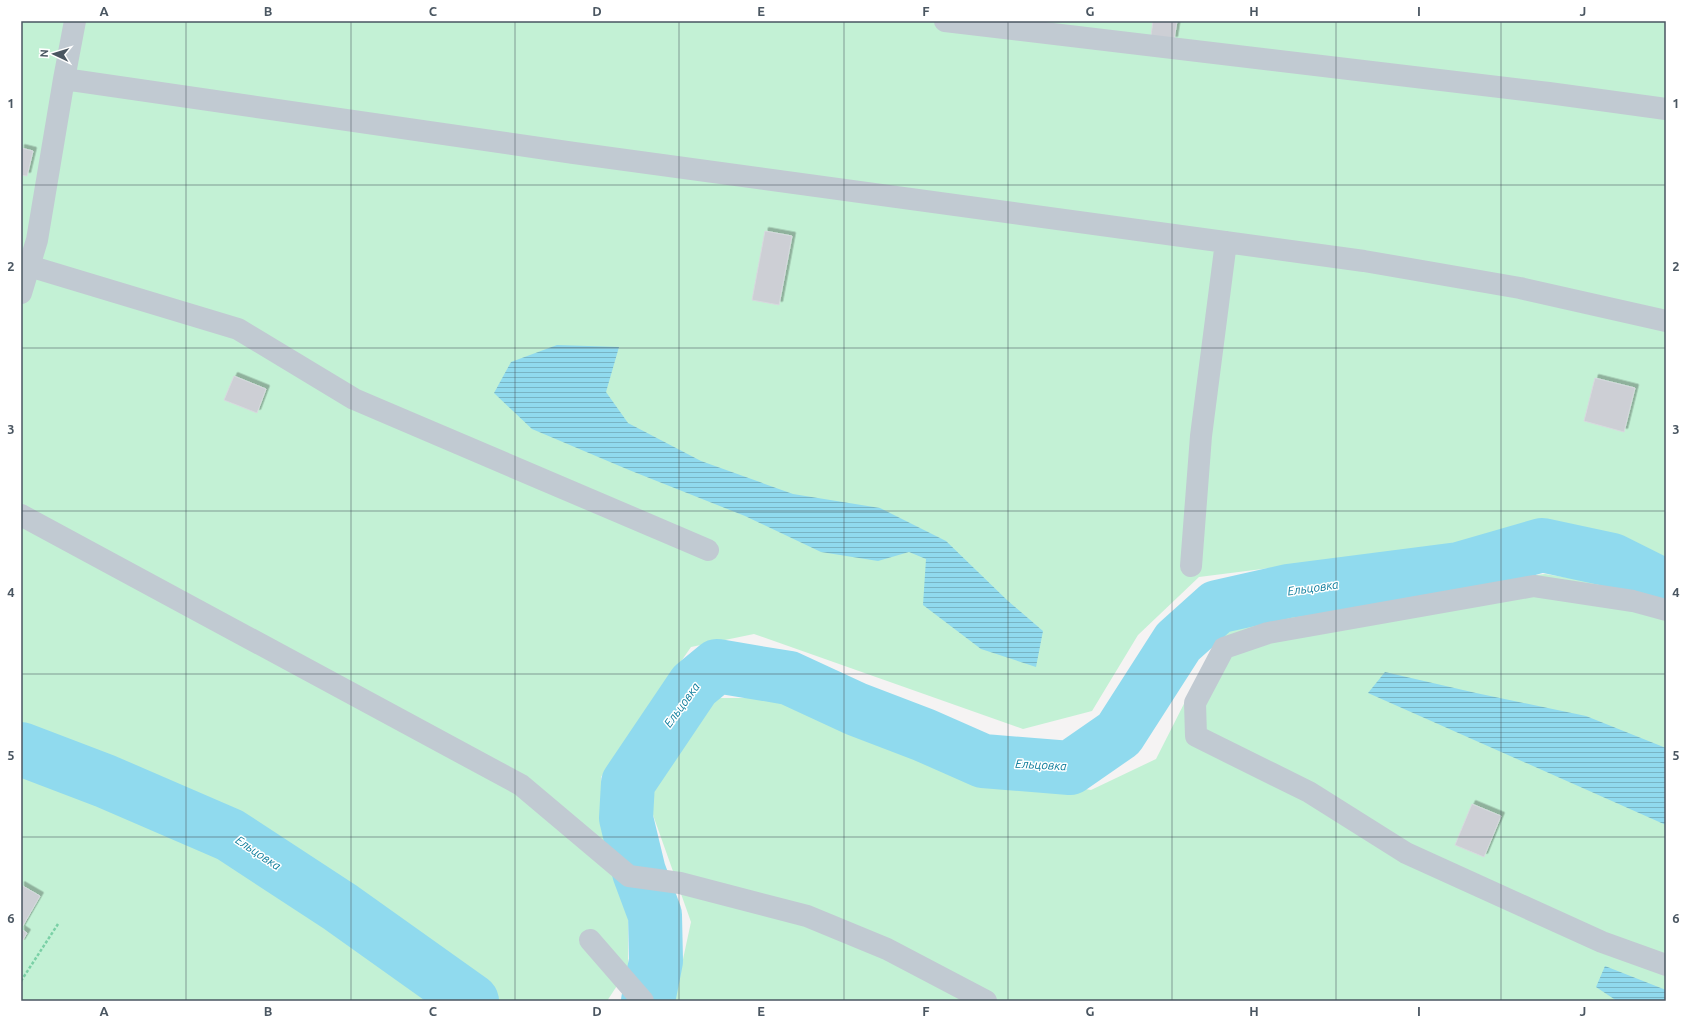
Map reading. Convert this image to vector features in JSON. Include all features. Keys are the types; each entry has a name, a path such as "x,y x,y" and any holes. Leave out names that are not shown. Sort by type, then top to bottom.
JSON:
{"street":[{"path":"21,293 29,266 29,237 64,79 75,21"},
{"path":"945,21 1549,93 1666,109"},
{"path":"64,79 590,155 1364,261 1489,283 1666,321"},
{"path":"1191,566 1201,436 1226,242"},
{"path":"29,266 238,329 354,399 708,550"},
{"path":"21,515 521,785 629,876 680,883 807,916 887,950 986,1001"},
{"path":"1666,610 1633,600 1534,586 1268,633 1224,648 1195,702 1196,736 1309,792 1406,853 1602,942 1666,965"},
{"path":"590,940 643,1001"}],"path":[{"path":"21,982 58,924"}],"green space":[{"path":"21,21 1666,21 1666,559 1610,541 1546,525 1461,544 1199,577 1138,635 1092,711 1023,729 754,634 691,647 601,777 604,840 628,918 628,969 607,1001 492,1001 262,839 21,733"},
{"path":"1545,574 1620,586 1666,598 1666,1001 674,1001 691,922 642,784 718,698 768,698 966,770 1091,790 1156,759 1227,619 1453,585"},
{"path":"21,758 123,797 249,857 433,985 449,1001 21,1001"}],"water":[{"path":"557,345 619,347 606,392 628,423 701,461 793,494 880,508 946,541 1008,601 1043,631 1036,667 981,649 923,605 926,559 909,552 878,561 821,552 745,516 629,470 532,429 494,393 511,362"},
{"path":"1385,672 1586,716 1666,748 1666,825 1368,693"},
{"path":"1605,966 1666,990 1666,1001 1617,1001 1596,987"}],"building":[{"path":"1153,21 1177,21 1174,40 1151,36"},
{"path":"21,148 33,151 27,176 21,175"},
{"path":"765,231 792,236 779,305 752,300"},
{"path":"234,376 266,389 257,413 224,400"},
{"path":"1595,378 1635,388 1624,432 1584,421"},
{"path":"1472,804 1501,816 1484,857 1455,845"},
{"path":"21,885 40,896 21,929"},
{"path":"21,929 27,933 21,943"}],"waterway":[{"name":"Ельцовка","path":"648,1001 656,961 655,915 639,872 626,818 628,783 694,685 717,666 789,678 856,709 924,735 983,761 1070,768 1119,734 1178,642 1217,607 1288,591 1459,569 1542,545 1612,560 1666,587"},
{"name":"Ельцовка","path":"21,749 105,781 230,835 340,907 472,1001"}]}
